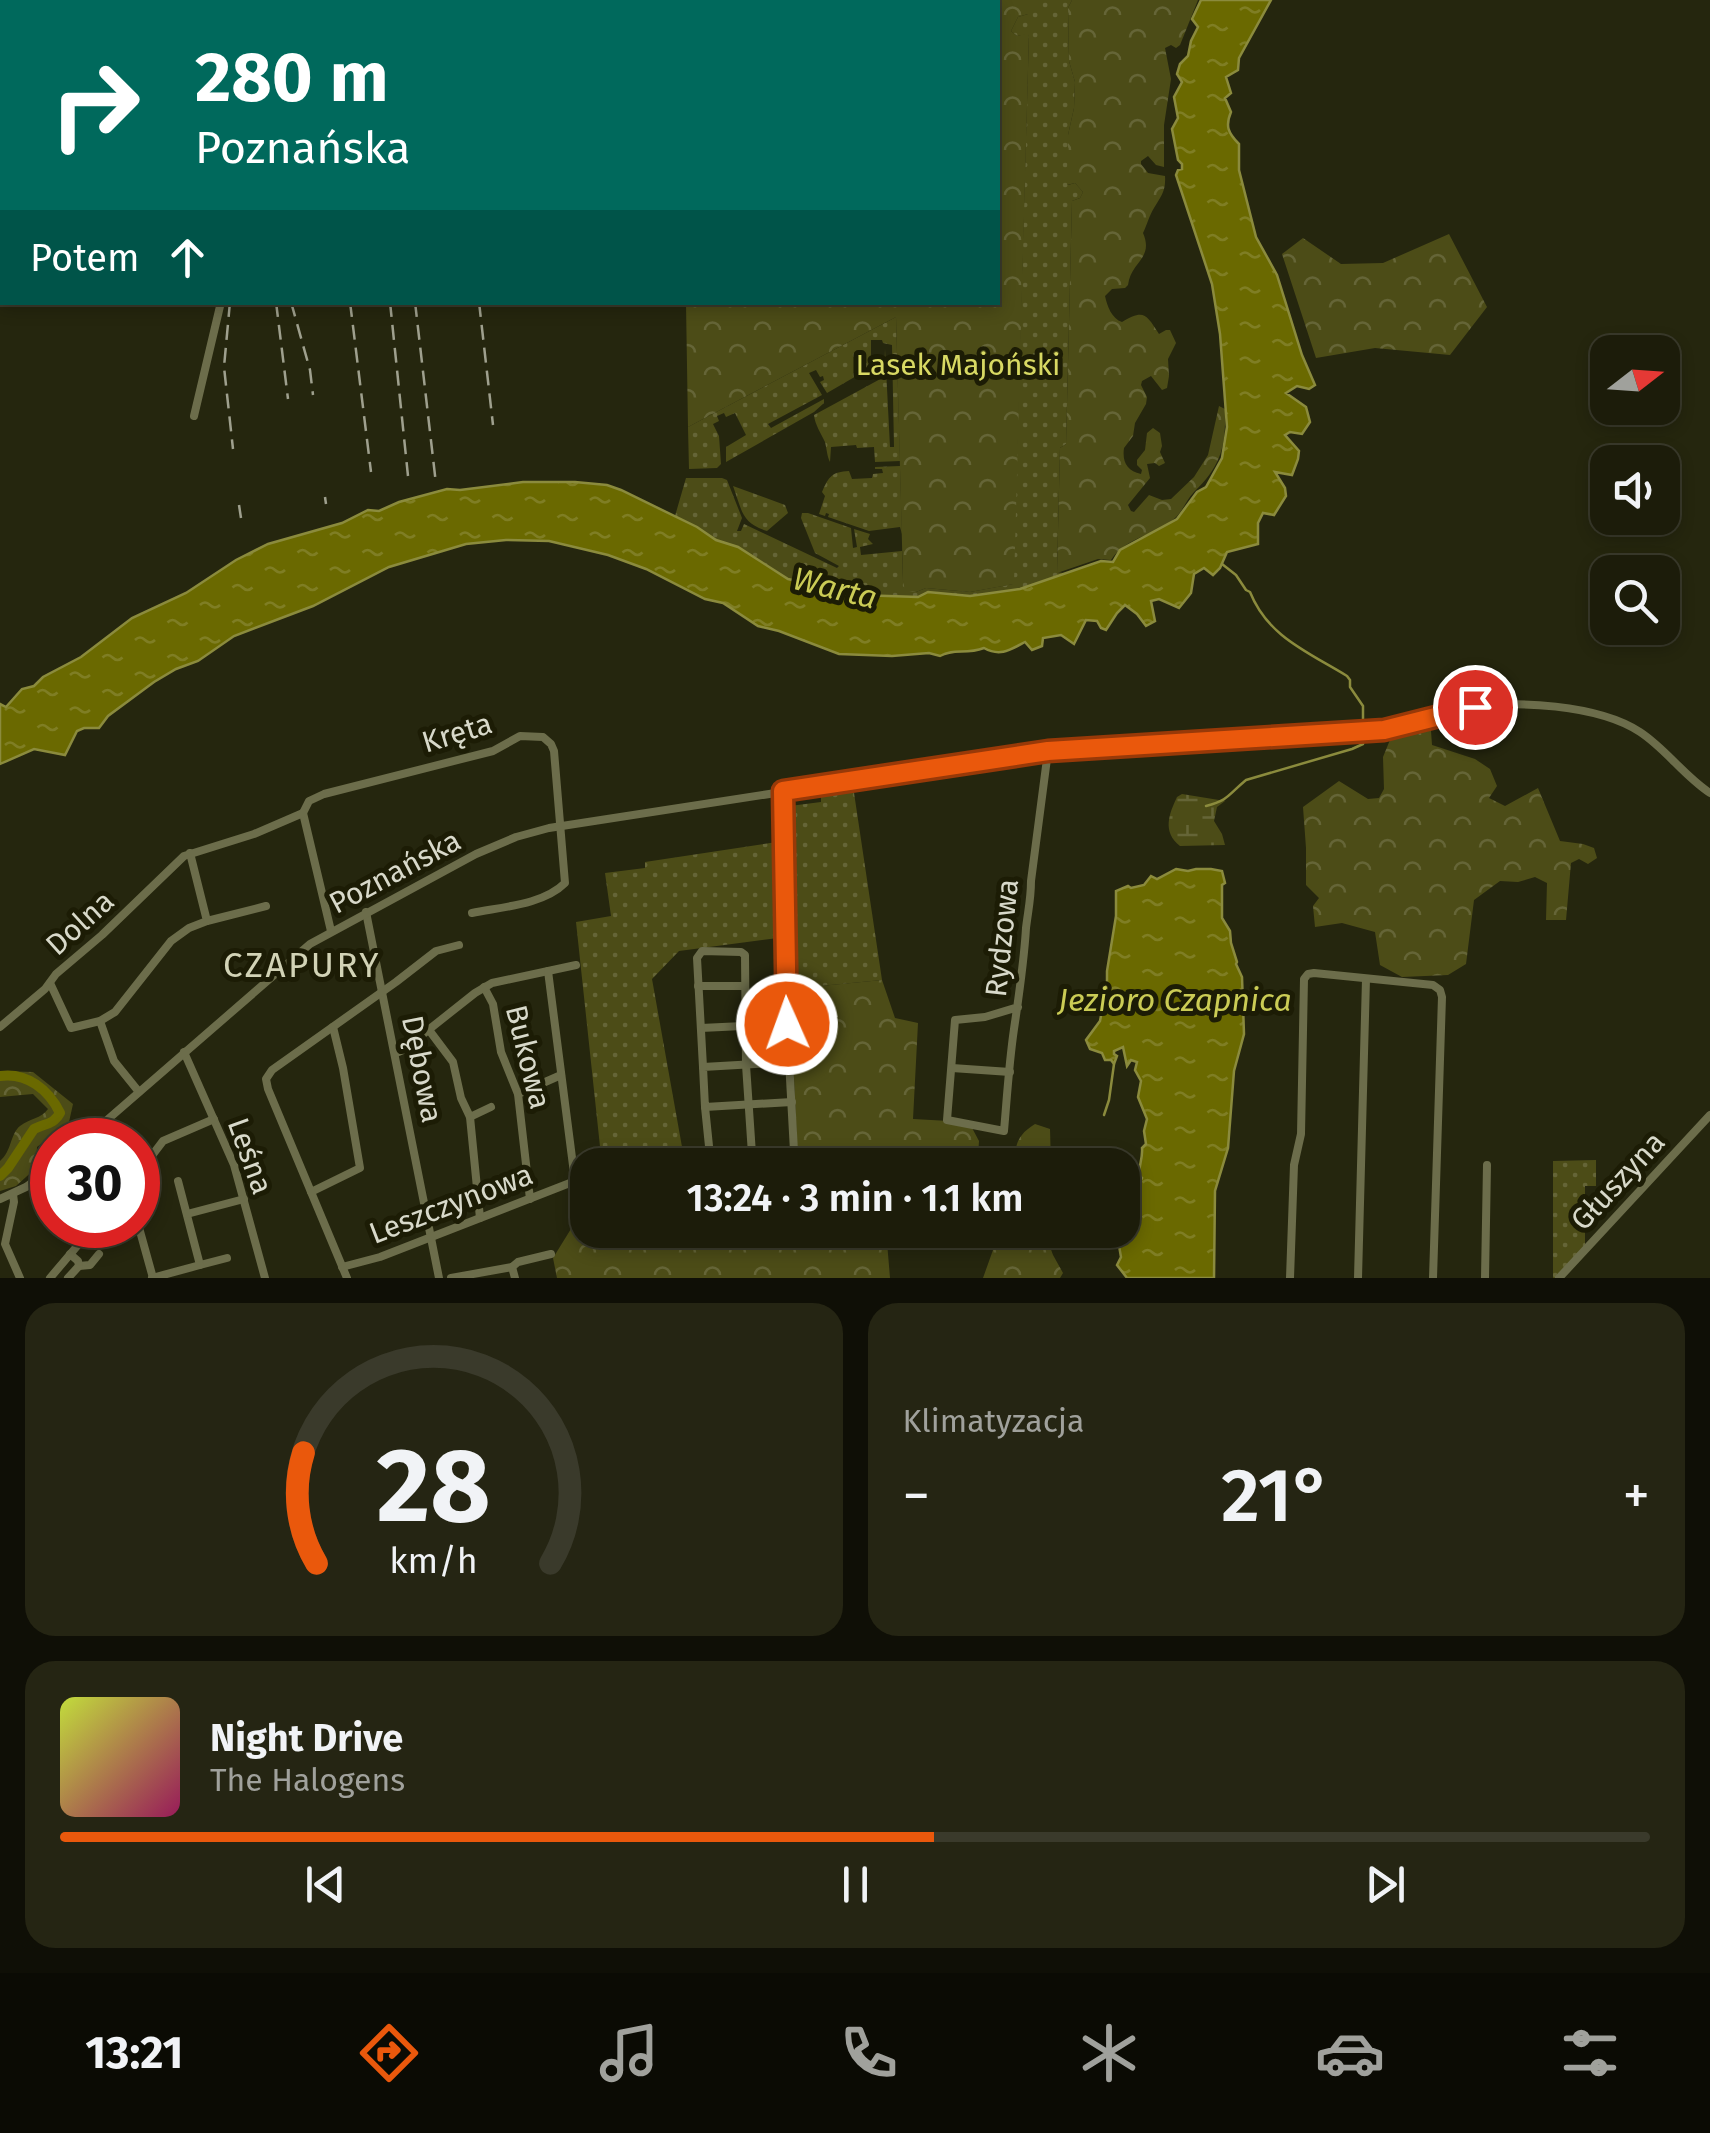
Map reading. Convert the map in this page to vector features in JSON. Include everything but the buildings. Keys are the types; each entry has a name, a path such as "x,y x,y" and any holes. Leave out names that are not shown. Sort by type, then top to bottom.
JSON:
{"street":[{"path":"194,416 219,305"},
{"name":"Poznańska","path":"109,1118 298,952 332,930 495,845 559,826 1045,751 1384,730 1481,706 1596,712 1630,726 1653,742 1710,794"},
{"name":"Kręta","path":"190,853 254,834 303,813 306,803 317,797 493,751 516,737 529,735 543,737 553,748 559,826"},
{"name":"Rydzowa","path":"952,1068 947,1120 1000,1130 1045,751"},
{"path":"783,791 787,1024 794,1148"},
{"path":"303,813 332,930"},
{"path":"472,913 523,903 562,886 565,878 559,826"},
{"path":"190,853 206,921"},
{"name":"Dolna","path":"0,1027 190,853"},
{"path":"50,982 69,1027 100,1021 119,1008 171,940 206,921 266,906"},
{"name":"Dębowa","path":"366,912 440,1278"},
{"path":"347,1278 266,1079 272,1070 436,951 460,945"},
{"path":"709,1148 698,986 697,958 702,951 744,955 752,1148"},
{"path":"396,1053 484,987 576,965"},
{"path":"518,1094 561,1075 548,971"},
{"path":"1290,1278 1294,1165 1301,1134 1304,979 1314,974 1433,986 1440,990 1433,1278"},
{"path":"1358,1278 1366,979"},
{"path":"698,986 745,986"},
{"name":"Bukowa","path":"484,987 493,1004 502,1052 518,1094 530,1199"},
{"path":"1006,1072 952,1068 955,1020 985,1017 1014,1008"},
{"path":"100,1021 116,1065 138,1092"},
{"path":"701,1028 787,1024"},
{"path":"310,1192 360,1168 344,1068 332,1026"},
{"path":"429,1030 451,1058 470,1116 480,1218"},
{"name":"Leśna","path":"184,1052 234,1165 265,1278"},
{"path":"703,1067 789,1062"},
{"name":"Leszczynowa","path":"342,1267 380,1257 575,1181 561,1075"},
{"path":"705,1107 792,1102"},
{"name":"Dębowa","path":"470,1116 491,1107"},
{"name":"Głuszyna","path":"1559,1278 1710,1115"},
{"path":"160,1145 214,1119"},
{"path":"1485,1278 1487,1165"},
{"path":"0,1199 30,1182"},
{"path":"178,1182 200,1265"},
{"path":"5,1278 19,1275 5,1244 12,1194"},
{"path":"187,1214 244,1199"},
{"path":"0,1215 12,1210"},
{"path":"50,1278 75,1248"},
{"path":"145,1248 153,1278 227,1258"},
{"path":"70,1254 79,1266"},
{"path":"68,1278 100,1254"},
{"path":"451,1278 512,1267 550,1254"},
{"path":"512,1267 515,1278"}],"green space":[{"name":"Lasek Majoński","path":"1000,0 1028,0 1028,14 1018,17 1011,31 1017,36 1029,33 1014,584 970,592 926,588 905,591 896,317 688,427 686,305 1000,305"},
{"path":"1028,0 1072,0 1068,8 1069,61 1075,82 1068,135 1068,185 1075,183 1083,192 1072,201 1066,444 1060,448 1057,572 1063,573 1020,589 970,596 928,592 919,597 858,595 788,579 738,547 716,540 675,516 686,478 727,480 742,518 737,531 744,524 837,568 815,553 802,513 851,528 853,548 857,547 854,529 870,534 868,539 873,544 860,547 861,555 902,551 903,581 916,592 926,588 970,592 1013,584 1029,34 1017,36 1011,31 1018,17 1028,14"},
{"name":"Lasek Majoński","path":"1072,0 1198,0 1180,45 1165,48 1171,79 1164,125 1164,167 1148,156 1141,161 1148,173 1165,176 1165,186 1143,233 1146,249 1128,285 1112,289 1105,296 1110,312 1118,320 1144,316 1159,334 1170,330 1176,343 1168,359 1167,388 1162,390 1151,376 1142,381 1146,404 1124,448 1126,465 1141,474 1137,460 1145,450 1147,433 1153,428 1160,433 1160,452 1165,463 1147,464 1150,478 1128,505 1131,511 1149,495 1171,499 1194,477 1208,455 1219,406 1225,409 1225,422 1216,464 1175,518 1125,546 1111,560 1098,559 1057,573 1060,448 1066,444 1072,201 1083,192 1075,183 1067,185 1075,82 1069,61 1068,8"},
{"path":"1449,234 1487,307 1450,355 1375,348 1316,358 1282,254 1303,238 1341,264 1383,263"},
{"path":"896,317 900,461 875,462 874,447 856,445 831,447 830,462 814,415 884,377 885,349 890,447 894,447 892,345 871,340 871,356 881,356 881,371 874,373 880,369 877,364 827,393 820,382 823,376 816,370 809,373 822,395 768,424 771,428 824,399 824,403 726,462 726,447 746,435 735,413 717,416 719,421 713,424 719,436 721,464 717,468 689,469 688,427"},
{"path":"900,466 902,534 900,527 869,531 828,517 829,514 819,514 825,496 822,492 835,474 849,471 852,479 872,478 873,474 883,473 875,467"},
{"path":"733,486 785,505 788,513 767,531 758,528 744,514"},
{"path":"1424,726 1431,731 1432,745 1475,759 1490,769 1497,786 1489,798 1505,806 1538,788 1560,841 1594,848 1597,858 1588,864 1579,859 1571,863 1566,920 1546,920 1547,883 1535,877 1518,882 1500,881 1474,900 1466,964 1448,975 1402,977 1380,965 1375,932 1342,923 1315,927 1313,906 1319,898 1306,885 1303,807 1339,781 1368,799 1379,798 1384,789 1383,757 1392,735"},
{"path":"853,786 882,980 790,989 778,938 679,951 652,979 682,1148 600,1148 576,922 611,916 605,873 645,868 645,862 783,841 782,807 821,802 821,790"},
{"path":"1182,794 1225,801 1217,807 1214,821 1225,845 1180,846 1174,841 1169,829 1170,816"},
{"path":"882,980 895,1018 918,1023 913,1119 971,1126 978,1148 797,1148 790,989"},
{"path":"0,1071 33,1072 73,1104 70,1118 36,1118 48,1109 33,1094 0,1097"},
{"path":"30,1121 30,1173 16,1186 0,1191 0,1161 20,1126"},
{"path":"1035,1124 1050,1129 1051,1148 1016,1148 1024,1132"},
{"path":"1596,1160 1596,1186 1585,1186 1585,1245 1553,1278 1553,1161"},
{"path":"570,1230 570,1248 888,1248 890,1278 557,1278 553,1258"},
{"path":"1050,1248 1063,1273 1060,1278 983,1278 993,1250"}],"water":[{"path":"1201,0 1271,0 1239,58 1238,70 1226,77 1231,93 1225,98 1231,112 1228,125 1239,144 1239,170 1256,237 1277,275 1315,385 1309,389 1297,386 1286,393 1306,407 1310,422 1302,434 1285,435 1299,451 1298,459 1292,475 1275,472 1286,496 1274,515 1263,513 1258,523 1258,544 1227,552 1213,575 1204,568 1194,574 1191,593 1179,608 1159,599 1151,601 1155,621 1146,626 1125,605 1106,630 1097,621 1086,620 1074,644 1061,635 1043,638 1042,646 1032,650 1025,642 1000,652 984,648 940,656 839,654 758,626 723,603 705,599 608,555 549,541 466,544 389,567 313,606 234,636 198,661 154,682 108,716 99,728 77,731 65,755 34,749 0,764 0,704 6,707 22,689 34,686 81,657 132,618 186,593 268,544 342,523 368,510 379,511 447,489 523,482 607,485 697,527 716,540 738,547 788,579 858,595 918,597 928,592 970,596 1020,589 1101,561 1113,562 1120,550 1177,519 1197,492 1206,487 1222,458 1227,427 1212,284 1176,175 1182,164 1172,129 1178,118 1174,97 1182,82 1177,74 1198,27 1192,19"},
{"name":"Jezioro Czapnica","path":"1176,869 1222,871 1222,918 1230,931 1242,977 1244,1034 1234,1071 1228,1148 1215,1191 1214,1278 1127,1278 1117,1265 1119,1248 1140,1248 1140,1163 1147,1119 1138,1097 1141,1081 1135,1070 1137,1062 1131,1060 1127,1066 1123,1047 1114,1051 1114,1064 1090,1049 1086,1040 1100,1021 1116,916 1116,891 1144,885 1151,876 1157,879"}],"waterway":[{"path":"1222,564 1236,575 1278,632 1347,676 1363,706 1363,727"},
{"path":"1206,806 1224,799 1246,780 1352,749 1363,744 1364,737"},
{"path":"1104,1115 1114,1064"},
{"path":"0,1076 10,1075 36,1084 60,1113 52,1122 34,1129 0,1176"}],"railway":[{"path":"230,305 224,367 233,449"},
{"path":"276,305 288,399"},
{"path":"292,305 313,395"},
{"path":"350,305 371,472"},
{"path":"390,305 408,476"},
{"path":"415,305 436,484"},
{"path":"479,305 493,425"},
{"path":"325,497 326,504"},
{"path":"239,505 241,518"}],"district":[{"name":"CZAPURY","path":"302,965"}],"route":[{"path":"787,1024 783,791 1048,751 1384,730 1475,707"}],"water label":[{"name":"Warta","path":"835,588"}]}
